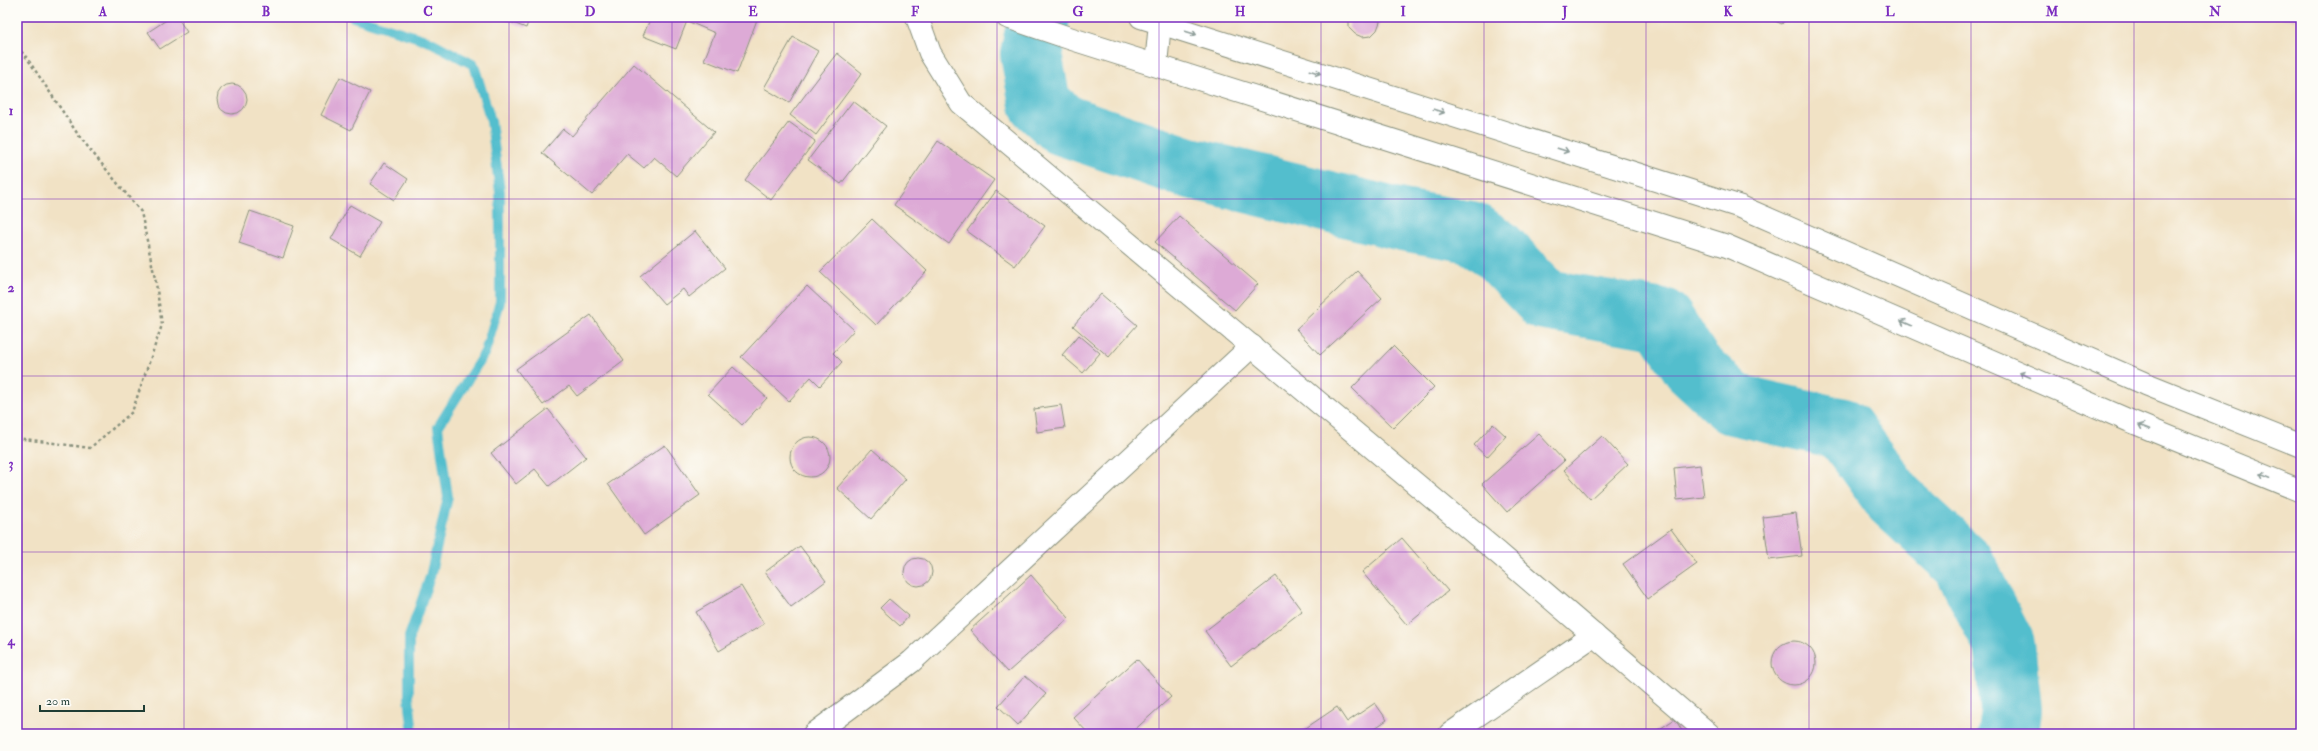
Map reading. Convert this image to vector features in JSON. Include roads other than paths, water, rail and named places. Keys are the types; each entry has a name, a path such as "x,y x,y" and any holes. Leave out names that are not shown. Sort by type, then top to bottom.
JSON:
{"main road":[{"path":"917,17 930,53 961,102 1252,346 1709,734"},
{"path":"1009,18 1727,246 2130,421 2301,490"},
{"path":"1156,65 1153,19 1741,207 2146,384 2301,446"},
{"path":"814,734 911,662 1252,346"},
{"path":"1450,734 1594,635"}],"waterway":[{"path":"353,17 429,41 474,65 491,121 500,192 500,302 485,352 438,427 448,497 430,577 409,637 409,697 413,734"},
{"path":"1039,17 1031,54 1040,104 1063,125 1186,167 1402,220 1471,232 1496,249 1545,300 1663,320 1692,366 1733,404 1843,429 1894,499 1963,563 2004,644 2011,710 2008,734"}]}
